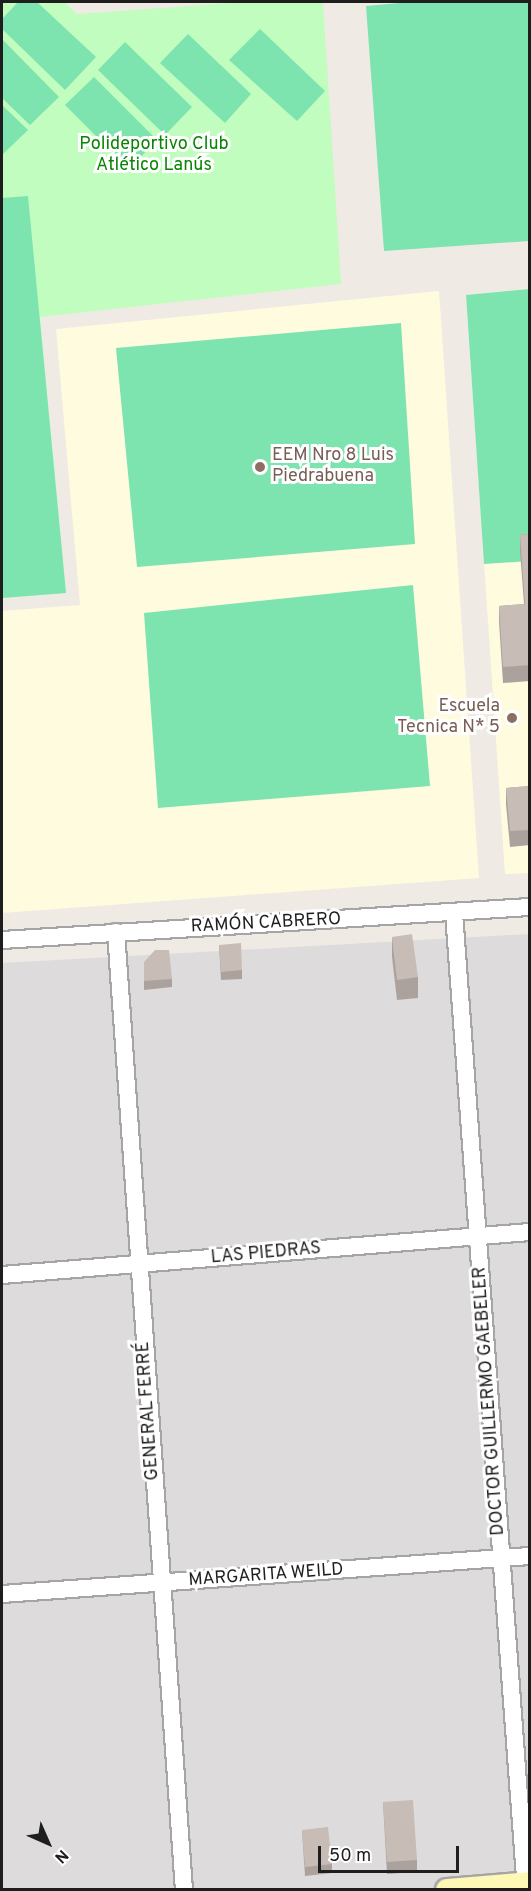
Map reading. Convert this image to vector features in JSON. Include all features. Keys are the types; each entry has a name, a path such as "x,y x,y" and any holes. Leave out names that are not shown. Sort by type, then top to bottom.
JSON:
{"street":[{"name":"RAMÓN CABRERO","path":"2,940 530,907"},
{"name":"DOCTOR GUILLERMO GAEBELER","path":"454,913 527,1886"},
{"name":"GENERAL FERRÉ","path":"116,932 184,1890"},
{"name":"LAS PIEDRAS","path":"2,1275 530,1232"},
{"name":"MARGARITA WEILD","path":"2,1594 530,1556"},
{"path":"447,1890 527,1886"}],"shaded area":[{"name":"Escuela Tecnica N* 5","path":"529,289 529,873 505,874 466,295"},
{"name":"EEM Nro 8 Luis Piedrabuena","path":"439,291 479,878 2,913 2,611 80,605 56,329"},
{"path":"529,934 529,1889 2,1890 2,963"}],"green space":[{"name":"Polideportivo Club Atlético Lanús","path":"2,2 64,2 77,14 244,2 323,2 341,284 40,317 66,593 2,598"},
{"path":"18,2 37,2 96,57 65,90 2,29 2,19"},
{"path":"411,2 529,2 529,241 384,251 366,6"},
{"path":"260,29 325,91 297,121 229,60"},
{"path":"188,34 251,94 225,123 160,63"},
{"path":"2,39 59,97 30,125 2,98"},
{"path":"125,42 192,107 165,135 98,70"},
{"path":"94,77 157,140 129,169 65,105"},
{"path":"2,105 28,130 2,155"},
{"path":"28,196 66,593 2,598 2,198"},
{"path":"529,289 529,561 484,564 466,295"},
{"path":"401,323 415,544 137,567 116,348"},
{"path":"413,585 430,786 158,808 144,613"}],"building":[{"path":"530,534 530,665 503,667 499,606 525,604 520,535"},
{"path":"530,786 530,830 510,831 506,788"},
{"path":"412,934 418,977 397,980 392,937"},
{"path":"241,943 242,970 221,972 219,945"},
{"path":"155,950 169,950 172,979 144,981 144,962"},
{"path":"413,1800 417,1860 387,1862 383,1802"},
{"path":"328,1827 332,1864 305,1867 302,1830"}],"place":[{"name":"EEM Nro 8 Luis Piedrabuena","path":"260,467"},
{"name":"Escuela Tecnica N* 5","path":"512,718"}]}
